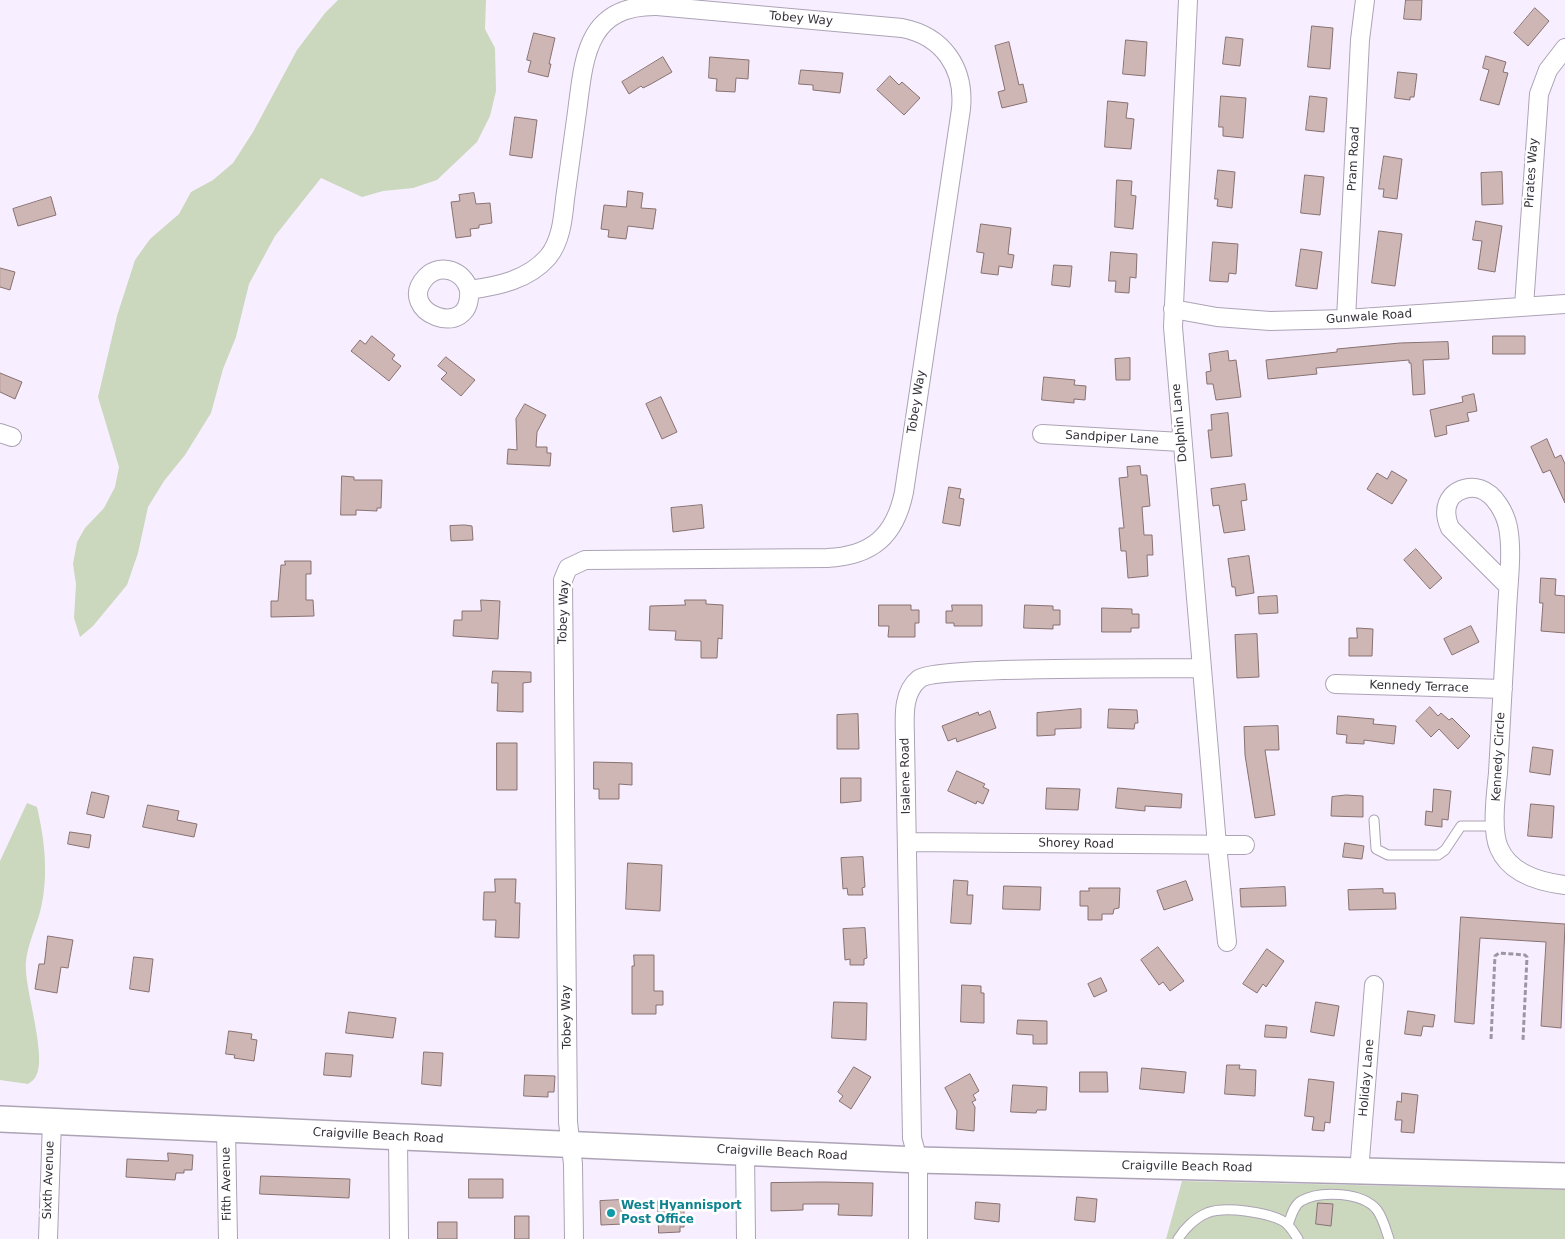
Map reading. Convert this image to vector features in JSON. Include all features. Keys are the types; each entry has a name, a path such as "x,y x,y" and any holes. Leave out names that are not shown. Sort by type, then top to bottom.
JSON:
{"main road":[{"name":"Craigville Beach Road","path":"0,1119 918,1160 1565,1176"}],"street":[{"name":"Dolphin Lane","path":"1188,0 1172,309 1217,845 1227,942"},
{"name":"Pram Road","path":"1346,319 1360,40 1365,0"},
{"name":"Tobey Way","path":"469,290 502,284 524,276 541,264 554,249 562,221 585,54 598,30 615,16 625,11 635,7 657,6 902,28 924,34 934,40 955,65 962,87 961,109 904,492 898,516 892,527 875,545 853,556 827,558 585,560 568,568 562,580 568,1122 572,1145 574,1239"},
{"name":"Pirates Way","path":"1524,306 1536,111 1542,80 1565,48"},
{"name":"Gunwale Road","path":"1172,309 1217,317 1270,322 1346,319 1565,304"},
{"name":"Sandpiper Lane","path":"1042,434 1182,442"},
{"name":"Kennedy Circle","path":"1508,586 1450,528 1446,518 1447,506 1452,496 1461,490 1472,488 1483,490 1492,497 1501,510 1509,533 1508,586 1496,826 1499,849 1521,874 1549,883 1565,885"},
{"name":"Isalene Road","path":"918,1239 918,1160 912,1138 905,706 909,692 920,678 933,674 1004,670 1202,668"},
{"name":"Kennedy Terrace","path":"1335,684 1502,689"},
{"name":"Shorey Road","path":"908,842 1245,845"},
{"name":"Holiday Lane","path":"1359,1172 1374,985"},
{"name":"Sixth Avenue","path":"48,1239 52,1121"},
{"name":"Fifth Avenue","path":"226,1129 228,1239"},
{"path":"398,1138 399,1239"},
{"path":"745,1151 746,1239"}],"lane":[{"path":"1374,820 1376,849 1388,855 1438,855 1445,850 1461,826 1496,826"},
{"path":"1288,1225 1295,1207 1300,1202 1312,1197 1347,1195 1363,1199 1377,1210 1389,1239"},
{"path":"1178,1239 1195,1220 1207,1213 1231,1210 1269,1215 1288,1225 1298,1239"}],"path":[{"path":"1491,1039 1495,956 1499,952 1528,957 1523,1040"}],"green space":[{"path":"338,0 486,0 485,29 495,48 496,91 490,116 477,142 437,180 413,188 383,191 362,197 321,178 275,236 249,284 236,337 223,369 211,413 185,455 164,481 148,507 138,553 127,585 93,626 80,637 74,618 76,584 73,564 77,542 85,528 104,508 115,487 119,467 98,397 117,316 135,260 150,239 179,214 191,192 213,180 233,163 253,132 297,50 325,13"},
{"path":"27,803 37,807 45,860 43,899 28,949 26,964 27,982 36,1026 39,1056 39,1068 36,1076 28,1084 0,1080 0,861"},
{"path":"1182,1181 1565,1190 1565,1239 1166,1239"}],"building":[{"path":"1406,0 1422,0 1421,20 1404,19"},
{"path":"1535,8 1549,21 1528,46 1514,33"},
{"path":"1312,26 1333,28 1330,69 1308,67"},
{"path":"534,33 555,38 548,77 528,72 531,61 527,60"},
{"path":"1226,37 1243,39 1240,66 1223,64"},
{"path":"1126,40 1147,42 1145,76 1123,74"},
{"path":"1009,42 1019,85 1023,84 1027,102 1002,108 998,92 1005,90 995,46"},
{"path":"1486,56 1506,62 1503,72 1508,73 1499,105 1480,100 1489,70 1483,68"},
{"path":"663,57 672,72 643,88 641,86 629,94 622,82"},
{"path":"710,57 749,60 748,79 736,78 735,92 716,91 717,79 709,78"},
{"path":"801,70 843,73 840,93 813,90 813,85 799,84"},
{"path":"1398,72 1417,74 1414,97 1410,97 1410,100 1395,98"},
{"path":"890,76 899,85 902,82 920,98 904,115 877,90"},
{"path":"1221,96 1246,98 1243,138 1223,136 1223,127 1219,127"},
{"path":"1310,96 1327,98 1324,132 1306,130"},
{"path":"1108,101 1128,103 1126,118 1134,119 1131,149 1105,147"},
{"path":"515,117 537,120 532,158 510,155"},
{"path":"1384,156 1402,159 1397,199 1383,197 1384,189 1379,189"},
{"path":"1218,170 1235,172 1232,208 1217,206 1218,199 1215,199"},
{"path":"1502,172 1503,204 1482,205 1481,173"},
{"path":"1305,175 1324,177 1320,215 1301,213"},
{"path":"1117,180 1132,181 1131,195 1136,196 1133,229 1115,227"},
{"path":"628,191 643,193 641,208 656,209 653,229 628,226 626,239 608,237 609,230 601,229 604,205 626,207"},
{"path":"474,193 476,204 490,203 492,223 470,229 471,236 456,238 451,202 460,201 459,195"},
{"path":"51,197 56,215 18,226 13,209"},
{"path":"1476,221 1502,226 1495,272 1478,269 1482,241 1473,240"},
{"path":"981,224 1011,228 1008,254 1014,255 1012,268 999,266 998,275 981,273 984,253 977,252"},
{"path":"1379,231 1402,234 1395,286 1372,283"},
{"path":"1213,242 1238,244 1236,274 1229,273 1228,282 1210,281"},
{"path":"1301,249 1322,252 1317,289 1296,286"},
{"path":"1111,252 1137,254 1136,278 1130,277 1129,293 1115,292 1116,281 1109,281"},
{"path":"1054,265 1072,266 1070,287 1052,285"},
{"path":"0,268 15,272 10,290 0,287"},
{"path":"372,336 395,355 392,359 401,366 389,381 351,351 360,340 365,344"},
{"path":"1493,336 1525,336 1525,354 1493,354"},
{"path":"1448,342 1449,359 1423,360 1425,394 1413,395 1411,363 1409,363 1409,360 1316,368 1317,374 1268,379 1266,360 1337,352 1337,349 1400,343"},
{"path":"1228,351 1229,361 1236,360 1241,397 1216,400 1213,384 1207,384 1206,372 1211,371 1209,354"},
{"path":"446,357 475,380 461,396 441,379 447,373 438,366"},
{"path":"1130,358 1130,380 1116,380 1115,359"},
{"path":"0,373 22,382 15,399 0,392"},
{"path":"1044,377 1075,380 1074,385 1086,386 1085,400 1074,399 1074,403 1042,400"},
{"path":"1474,394 1477,411 1467,413 1469,421 1446,426 1447,434 1435,437 1430,410 1463,402 1462,397"},
{"path":"661,397 677,432 662,439 646,404"},
{"path":"525,404 546,415 537,432 536,447 547,447 547,453 551,453 550,466 507,464 508,449 517,450 516,419"},
{"path":"1228,413 1232,456 1211,458 1208,430 1212,430 1211,415"},
{"path":"1547,439 1555,458 1561,455 1565,464 1565,503 1550,470 1543,473 1531,447"},
{"path":"1140,466 1141,475 1147,475 1150,506 1142,507 1144,535 1152,535 1153,555 1147,555 1148,576 1128,578 1126,551 1121,551 1119,528 1124,528 1119,478 1128,477 1127,467"},
{"path":"1392,471 1407,480 1392,504 1367,489 1377,473 1387,479"},
{"path":"342,476 354,477 354,480 382,480 381,508 377,508 377,511 356,510 356,515 341,515"},
{"path":"1245,484 1247,500 1241,501 1245,530 1224,533 1219,505 1213,506 1211,489"},
{"path":"949,487 961,489 959,498 964,499 960,526 943,523"},
{"path":"702,505 704,528 673,532 671,508"},
{"path":"450,526 472,526 473,540 451,541"},
{"path":"1416,549 1442,578 1430,589 1404,560"},
{"path":"1249,556 1254,593 1236,596 1235,587 1232,587 1228,559"},
{"path":"285,561 311,561 311,574 306,574 306,600 313,600 314,616 271,617 271,601 278,601 281,565 285,565"},
{"path":"1541,578 1556,579 1555,595 1565,596 1565,633 1541,631 1543,603 1540,603"},
{"path":"1277,596 1278,613 1259,614 1258,597"},
{"path":"481,600 500,601 498,639 453,636 454,620 462,620 462,611 481,611"},
{"path":"685,600 706,600 706,604 723,605 722,639 718,638 717,658 701,658 701,641 675,640 676,631 649,630 650,606 685,605"},
{"path":"879,605 911,605 911,610 919,610 919,623 915,623 915,637 888,637 889,626 879,626"},
{"path":"952,605 982,605 982,626 954,626 954,623 946,623 946,611 952,611"},
{"path":"1025,605 1053,606 1053,610 1060,610 1060,625 1053,625 1053,629 1024,628"},
{"path":"1102,608 1132,609 1132,614 1139,614 1139,628 1131,628 1131,632 1102,632"},
{"path":"1471,626 1479,642 1452,655 1444,639"},
{"path":"1357,628 1373,629 1372,656 1349,656 1349,638 1357,638"},
{"path":"1257,634 1259,677 1237,678 1235,635"},
{"path":"493,671 531,672 531,682 523,683 523,712 497,711 498,683 492,683"},
{"path":"1430,707 1438,716 1441,713 1449,720 1452,718 1470,736 1458,749 1439,729 1431,737 1416,721"},
{"path":"1081,709 1081,728 1055,729 1055,735 1037,736 1037,713"},
{"path":"1109,709 1137,710 1138,723 1135,723 1134,729 1108,728"},
{"path":"990,711 996,728 957,742 956,738 948,741 942,726 978,712 979,715"},
{"path":"858,714 859,749 837,749 837,715"},
{"path":"1338,716 1374,719 1373,724 1396,726 1394,744 1364,740 1364,744 1346,743 1347,735 1337,734"},
{"path":"1278,726 1279,750 1265,750 1275,815 1255,818 1245,755 1244,727"},
{"path":"497,743 517,743 517,790 497,790"},
{"path":"1533,747 1553,750 1550,775 1530,772"},
{"path":"594,762 632,763 632,785 619,784 619,799 599,799 599,789 594,789"},
{"path":"957,771 985,784 983,787 989,790 983,804 977,801 976,804 948,791"},
{"path":"841,778 861,778 861,801 841,803"},
{"path":"1047,788 1080,789 1078,810 1046,809"},
{"path":"1118,788 1182,794 1181,808 1145,806 1145,811 1116,808"},
{"path":"1434,789 1451,791 1448,820 1442,819 1442,827 1425,825 1426,811 1432,812"},
{"path":"92,792 109,796 104,818 87,814"},
{"path":"1346,795 1363,796 1363,817 1331,816 1332,797"},
{"path":"1531,804 1554,806 1552,838 1528,836"},
{"path":"148,805 179,811 177,820 197,824 194,837 143,827"},
{"path":"70,832 91,835 89,848 68,844"},
{"path":"1345,843 1364,846 1362,859 1343,857"},
{"path":"863,857 865,887 862,888 863,895 848,895 847,888 843,889 841,858"},
{"path":"628,863 662,865 660,911 626,909"},
{"path":"495,879 516,879 515,903 520,903 519,938 495,937 496,920 483,920 484,892 495,892"},
{"path":"954,880 968,881 967,895 973,895 971,924 951,923"},
{"path":"1186,881 1193,900 1164,910 1157,891"},
{"path":"1004,886 1041,887 1040,910 1003,909"},
{"path":"1285,887 1286,906 1241,907 1240,889"},
{"path":"1089,888 1120,888 1119,908 1114,909 1113,914 1102,914 1102,920 1088,920 1088,906 1080,906 1080,891 1089,891"},
{"path":"1383,889 1383,893 1395,893 1396,909 1349,910 1348,890"},
{"path":"1461,917 1565,924 1561,1028 1541,1026 1546,942 1480,938 1474,1024 1455,1022"},
{"path":"865,928 867,958 864,959 864,965 850,965 850,959 845,960 843,929"},
{"path":"48,936 73,940 68,968 61,967 57,993 35,989 39,964 44,964"},
{"path":"1158,947 1184,981 1170,991 1163,982 1159,985 1141,960"},
{"path":"1267,949 1284,961 1266,987 1263,984 1257,993 1243,984"},
{"path":"634,955 654,955 654,991 663,991 663,1005 656,1005 656,1014 632,1014 632,966 634,966"},
{"path":"134,957 153,959 149,992 130,989"},
{"path":"1101,978 1107,991 1094,997 1088,984"},
{"path":"962,985 981,986 981,993 984,993 984,1023 961,1022"},
{"path":"834,1002 867,1003 866,1040 832,1038"},
{"path":"1316,1002 1339,1006 1334,1036 1311,1032"},
{"path":"1408,1011 1435,1015 1433,1027 1423,1026 1421,1036 1405,1034"},
{"path":"349,1012 396,1018 393,1038 346,1033"},
{"path":"1018,1020 1047,1021 1047,1044 1033,1044 1033,1035 1017,1034"},
{"path":"1266,1025 1287,1027 1286,1038 1265,1037"},
{"path":"229,1031 252,1034 251,1039 257,1040 254,1061 234,1058 235,1055 226,1054"},
{"path":"424,1052 443,1053 441,1086 422,1084"},
{"path":"326,1053 353,1055 351,1077 324,1075"},
{"path":"1227,1065 1240,1065 1239,1069 1256,1070 1255,1096 1225,1094"},
{"path":"854,1067 871,1077 851,1109 839,1101 843,1096 838,1092"},
{"path":"1142,1068 1186,1072 1184,1093 1140,1089"},
{"path":"1080,1072 1107,1072 1108,1092 1080,1092"},
{"path":"970,1074 979,1091 973,1095 976,1100 972,1102 975,1107 974,1131 956,1129 957,1111 945,1088"},
{"path":"525,1075 555,1076 554,1092 548,1092 548,1097 524,1096"},
{"path":"1309,1079 1334,1082 1330,1123 1325,1122 1324,1131 1312,1130 1314,1117 1305,1116"},
{"path":"1013,1085 1047,1087 1046,1110 1037,1110 1036,1113 1011,1112"},
{"path":"1402,1093 1418,1095 1414,1133 1401,1132 1402,1120 1395,1120 1397,1101 1401,1102"},
{"path":"168,1153 193,1155 192,1170 176,1173 175,1180 126,1177 127,1159 168,1161"},
{"path":"261,1176 350,1179 349,1198 260,1194"},
{"path":"469,1179 503,1179 503,1198 469,1198"},
{"path":"771,1183 873,1183 872,1216 838,1215 839,1204 803,1204 803,1210 771,1211"},
{"path":"1077,1197 1097,1199 1095,1222 1075,1220"},
{"name":"West Hyannisport Post Office","path":"621,1200 623,1224 601,1225 600,1201"},
{"path":"658,1201 674,1201 674,1212 684,1211 684,1227 680,1227 680,1232 659,1233"},
{"path":"976,1202 1000,1204 999,1222 975,1219"},
{"path":"1318,1203 1333,1204 1331,1226 1316,1224"},
{"path":"515,1216 529,1216 529,1239 515,1239"},
{"path":"438,1222 457,1222 457,1239 438,1239"}],"place":[{"name":"West Hyannisport Post Office","path":"611,1213"}]}
